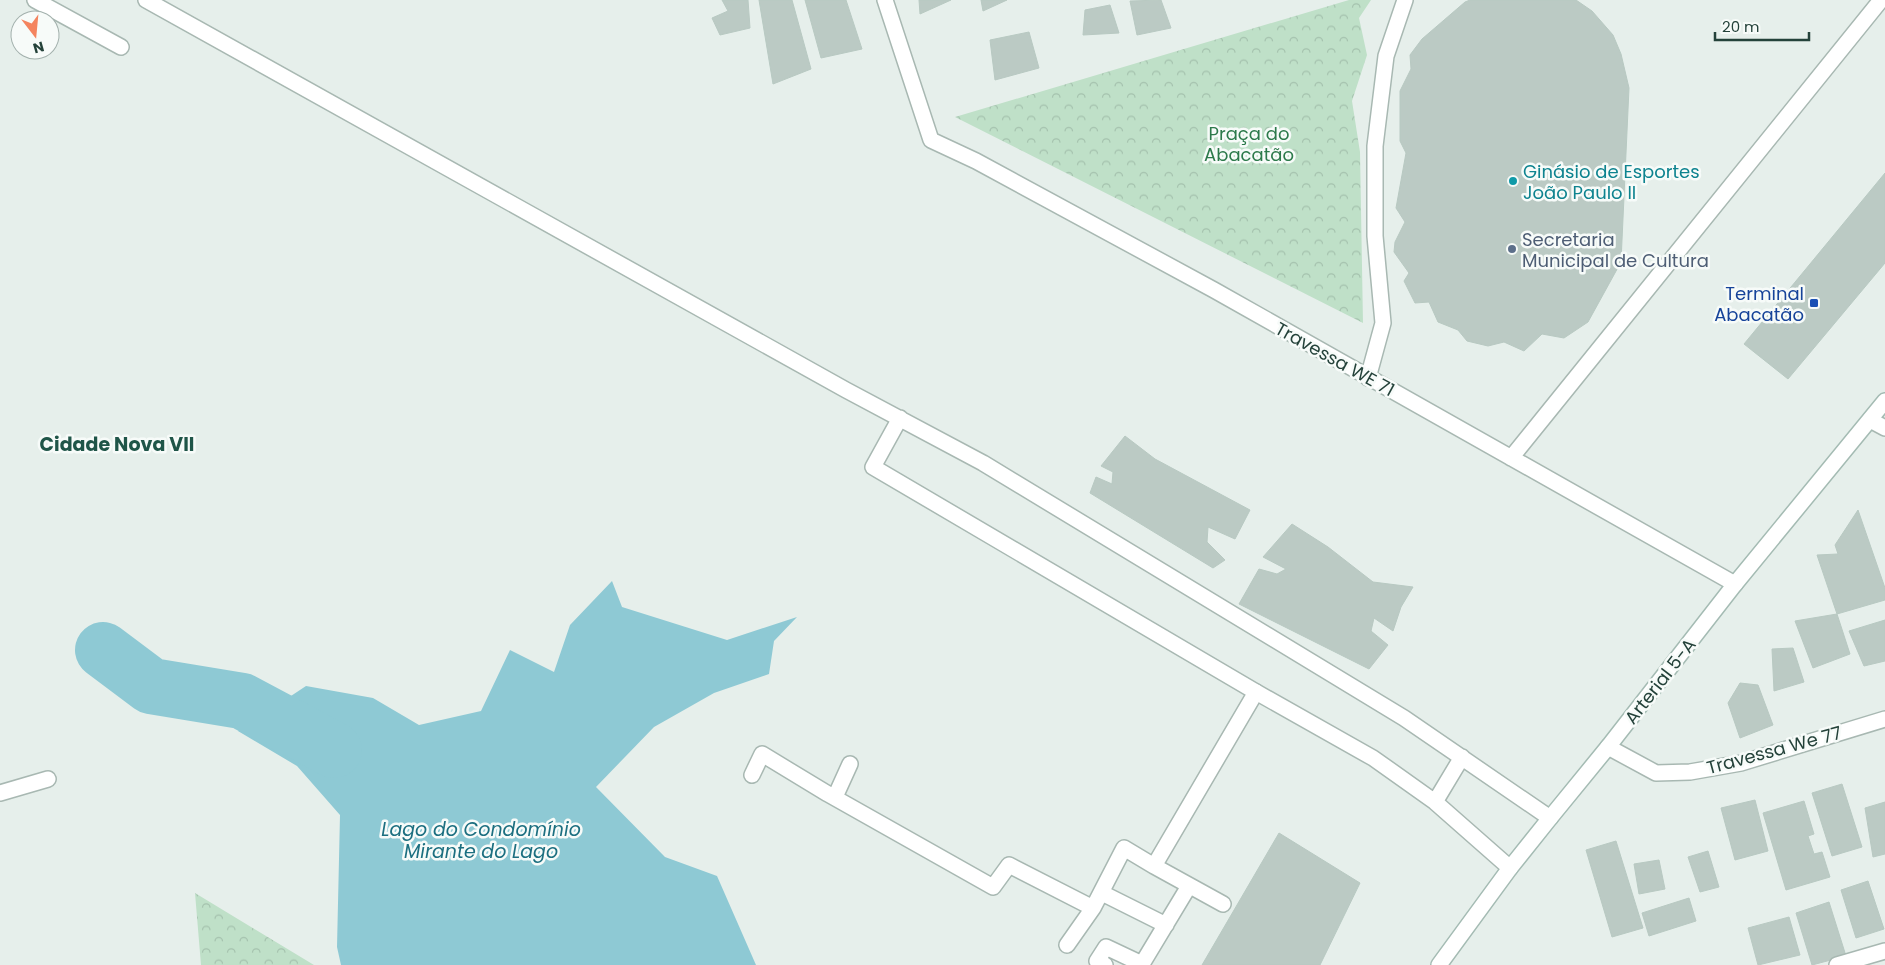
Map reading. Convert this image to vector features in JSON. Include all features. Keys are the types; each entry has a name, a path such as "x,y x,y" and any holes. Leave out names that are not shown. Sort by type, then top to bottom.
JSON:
{"street":[{"path":"35,0 121,47"},
{"path":"146,0 983,463 1404,718 1550,818"},
{"name":"Travessa WE 71","path":"885,0 932,140 984,165 1188,276 1734,584"},
{"path":"1368,378 1383,323 1374,236 1375,146 1386,56 1405,0"},
{"path":"1511,458 1881,0"},
{"name":"Arterial 5-A","path":"1439,965 1510,868 1608,747 1734,584 1885,402"},
{"path":"900,418 873,467 1372,758 1435,802 1510,868"},
{"path":"1870,420 1885,428"},
{"path":"1154,866 1256,692"},
{"name":"Travessa We 77","path":"1608,747 1656,773 1690,772 1741,763 1885,719"},
{"path":"752,776 762,754 993,887 1008,864 1093,908"},
{"path":"1435,802 1462,757"},
{"path":"835,797 850,764"},
{"path":"0,792 48,779"},
{"path":"1067,945 1102,893 1124,848 1222,904"},
{"path":"1105,965 1097,961 1106,947 1142,964 1189,886"},
{"path":"1102,893 1166,924"},
{"path":"1837,965 1885,951"}],"green space":[{"name":"Praça do Abacatão","path":"1349,0 1371,0 1359,18 1367,55 1352,101 1360,152 1363,323 955,117"},
{"path":"195,893 314,965 201,965"}],"water":[{"name":"Lago do Condomínio Mirante do Lago","path":"612,581 622,607 727,640 797,617 774,641 769,674 714,693 654,727 596,787 665,857 717,876 756,965 341,965 337,947 340,815 297,766 238,731 306,686 373,698 419,725 481,711 510,650 554,672 570,625"}],"building":[{"path":"722,0 748,0 750,28 720,35 712,18 728,11"},
{"path":"759,0 792,0 811,69 773,84"},
{"path":"805,0 846,0 862,49 821,58"},
{"path":"919,0 951,0 920,14"},
{"path":"981,0 1007,0 983,11"},
{"path":"1161,0 1171,28 1137,35 1130,1"},
{"name":"Ginásio de Esportes João Paulo II","path":"1470,0 1576,0 1592,11 1613,35 1621,54 1629,88 1621,262 1588,322 1564,338 1542,334 1524,351 1504,342 1488,346 1467,341 1458,330 1438,322 1429,302 1415,303 1404,281 1409,273 1394,252 1395,242 1405,222 1396,208 1406,153 1400,141 1400,91 1411,69 1410,55 1422,39 1465,2"},
{"path":"1110,5 1119,33 1083,35 1085,10"},
{"path":"1029,32 1039,68 995,80 990,40"},
{"name":"Terminal Abacatão","path":"1885,173 1885,263 1788,379 1744,344"},
{"path":"1125,436 1155,459 1250,510 1235,539 1208,527 1207,542 1225,560 1213,568 1090,493 1096,477 1112,484 1113,472 1101,466"},
{"path":"1858,510 1885,588 1885,600 1837,614 1817,555 1838,554 1835,545"},
{"path":"1292,524 1328,547 1373,582 1413,587 1401,607 1393,631 1374,618 1371,631 1388,645 1369,669 1239,604 1259,569 1277,574 1286,569 1263,557"},
{"path":"1837,614 1850,654 1813,668 1795,621"},
{"path":"1885,620 1885,661 1864,666 1849,631"},
{"path":"1793,648 1804,682 1774,691 1772,649"},
{"path":"1740,683 1758,685 1773,725 1740,738 1728,703"},
{"path":"1842,784 1862,847 1832,856 1812,793"},
{"path":"1755,800 1768,851 1735,860 1721,808"},
{"path":"1804,801 1814,834 1808,836 1814,854 1822,852 1830,877 1786,890 1763,813"},
{"path":"1885,802 1885,854 1873,857 1865,808"},
{"path":"1279,833 1360,883 1320,965 1202,965"},
{"path":"1616,841 1643,928 1612,937 1586,850"},
{"path":"1708,851 1719,887 1700,892 1688,857"},
{"path":"1659,860 1665,889 1639,894 1634,864"},
{"path":"1868,881 1884,929 1856,938 1841,890"},
{"path":"1689,898 1696,921 1649,936 1642,913"},
{"path":"1829,902 1846,956 1812,965 1796,913"},
{"path":"1789,917 1800,955 1758,965 1748,928"}],"waterway":[{"path":"103,650 151,686 242,701 334,750"}],"place":[{"name":"Ginásio de Esportes João Paulo II","path":"1513,181"},
{"name":"Secretaria Municipal de Cultura","path":"1512,249"},
{"name":"Terminal Abacatão","path":"1814,303"}],"district":[{"name":"Cidade Nova VII","path":"117,444"}]}
